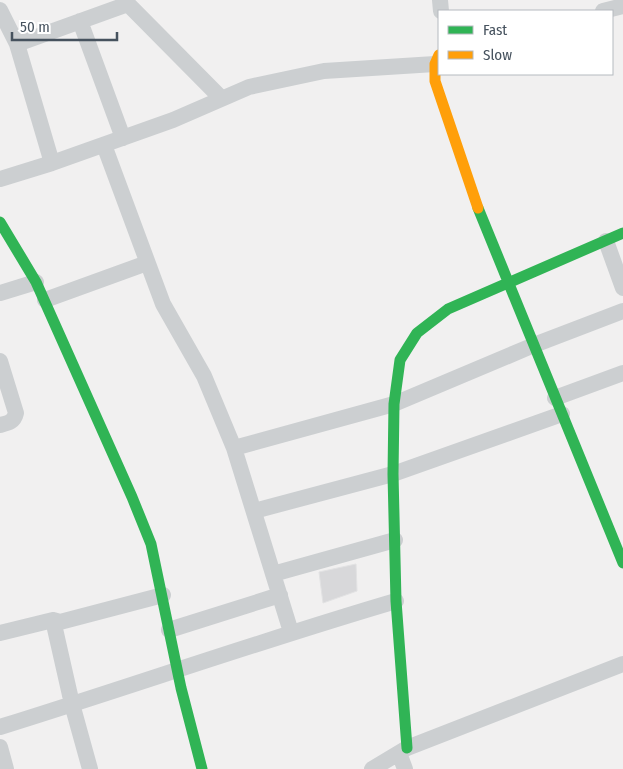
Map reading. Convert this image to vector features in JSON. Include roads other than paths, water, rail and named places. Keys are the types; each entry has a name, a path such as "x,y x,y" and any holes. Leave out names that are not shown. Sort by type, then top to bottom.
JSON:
{"street":[{"path":"17,44 126,2 221,98"},
{"path":"608,10 623,6"},
{"path":"0,10 17,44 52,163"},
{"path":"80,21 123,138"},
{"path":"0,179 52,163 173,120 248,87 324,71 437,59 435,81 440,102 473,195 623,563"},
{"path":"104,144 163,304 204,376 234,448 291,632"},
{"path":"0,222 45,300 59,336 132,497 151,544 178,671 202,769"},
{"path":"406,769 403,750 396,601 393,474 394,404 400,360 417,333 448,309 623,233"},
{"path":"606,241 623,288"},
{"path":"45,300 147,263"},
{"path":"0,293 36,282"},
{"path":"234,448 394,404 534,345 623,311"},
{"path":"0,361 16,413 15,418 10,422 0,425"},
{"path":"556,398 623,373"},
{"path":"254,511 393,474 562,414"},
{"path":"273,574 395,540"},
{"path":"0,634 53,620 60,622 163,595"},
{"path":"169,630 280,595"},
{"path":"0,727 178,671 291,632 396,601"},
{"path":"53,620 72,704 90,769"},
{"path":"372,769 403,750 623,664"},
{"path":"0,750 6,769"}]}
